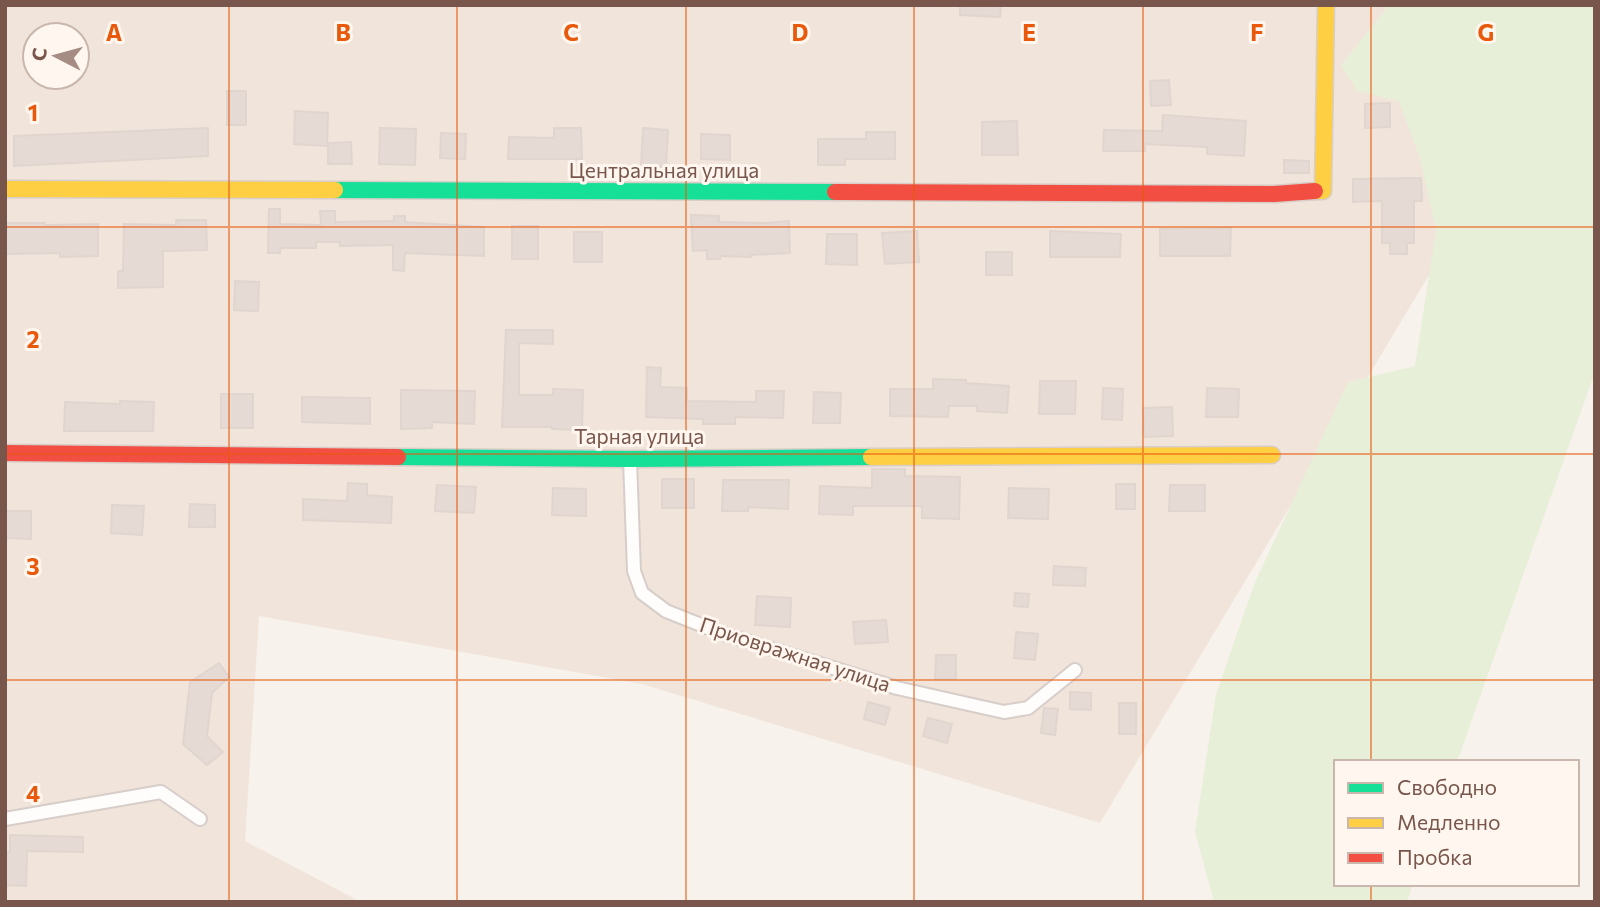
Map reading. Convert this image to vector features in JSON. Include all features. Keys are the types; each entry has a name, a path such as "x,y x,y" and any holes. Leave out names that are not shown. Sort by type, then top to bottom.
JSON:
{"street":[{"name":"Центральная улица","path":"5,189 1274,194 1323,191 1325,5"},
{"name":"Тарная улица","path":"5,453 630,459 1272,455"},
{"name":"Приовражная улица","path":"630,459 634,571 642,593 666,611 721,633 897,688 1004,712 1028,708 1075,670"},
{"path":"5,819 161,792 200,819"}],"shaded area":[{"path":"5,5 1447,5 1462,220 1100,823 642,684 259,616 245,841 361,902 5,902"}],"green space":[{"path":"1389,5 1595,5 1595,372 1458,760 1334,760 1334,886 1412,886 1407,902 1214,902 1195,832 1216,694 1255,582 1348,382 1415,366 1436,230 1420,159 1399,101 1357,91 1341,65"}],"building":[{"path":"960,5 1001,5 1000,17 960,15"},
{"path":"1169,80 1171,105 1151,106 1150,81"},
{"path":"227,91 246,91 246,125 227,125"},
{"path":"1390,103 1390,127 1365,128 1365,104"},
{"path":"295,111 328,113 327,146 294,144"},
{"path":"1163,115 1246,121 1244,156 1207,154 1207,147 1145,144 1145,151 1103,151 1104,130 1162,131"},
{"path":"1017,121 1018,155 982,155 982,122"},
{"path":"208,128 208,156 14,166 14,136"},
{"path":"380,128 416,129 415,165 379,164"},
{"path":"554,128 581,128 582,159 508,159 509,137 554,138"},
{"path":"643,128 668,130 666,167 641,166"},
{"path":"866,132 895,132 895,159 845,159 845,165 818,165 818,139 866,139"},
{"path":"441,133 466,134 465,159 440,158"},
{"path":"701,134 730,135 730,160 701,159"},
{"path":"351,142 352,164 328,164 328,143"},
{"path":"1284,160 1309,161 1309,173 1284,173"},
{"path":"1421,178 1422,201 1414,201 1414,243 1407,243 1407,254 1390,254 1390,243 1382,243 1382,201 1353,202 1353,179"},
{"path":"269,209 280,209 280,224 321,225 320,211 335,211 335,222 394,221 394,216 405,216 405,222 484,227 484,256 405,253 404,271 393,270 393,245 340,246 340,242 316,242 316,248 280,248 280,253 268,253"},
{"path":"691,215 719,216 719,222 789,221 790,253 707,259 707,250 693,251"},
{"path":"176,220 206,220 207,250 163,251 163,287 118,288 118,271 123,271 124,224 176,225"},
{"path":"5,223 98,224 98,256 60,257 60,253 5,254"},
{"path":"512,226 538,226 538,259 512,259"},
{"path":"1231,228 1230,256 1160,256 1160,229"},
{"path":"917,231 919,262 885,264 882,233"},
{"path":"1050,231 1121,234 1120,257 1050,257"},
{"path":"574,232 602,232 602,262 574,262"},
{"path":"827,234 857,234 857,265 826,264"},
{"path":"986,252 1012,252 1012,275 986,275"},
{"path":"235,281 259,282 258,311 234,310"},
{"path":"506,330 553,330 553,344 519,343 519,395 553,395 553,389 583,390 582,430 502,427"},
{"path":"647,367 661,368 660,387 687,388 687,401 756,402 756,391 784,391 783,418 735,417 735,424 703,424 703,419 646,417"},
{"path":"933,379 1009,386 1007,413 977,411 977,406 949,406 948,417 890,416 890,389 933,389"},
{"path":"1040,381 1076,381 1075,414 1039,414"},
{"path":"1103,388 1123,389 1122,420 1102,419"},
{"path":"1207,388 1239,389 1238,417 1206,417"},
{"path":"401,390 475,391 474,424 432,422 432,428 401,429"},
{"path":"814,392 841,393 840,423 813,423"},
{"path":"221,394 253,394 253,428 221,428"},
{"path":"302,397 370,398 370,424 302,422"},
{"path":"120,401 154,402 153,431 64,431 65,402 120,404"},
{"path":"1172,407 1173,436 1144,437 1143,408"},
{"path":"872,469 905,469 905,476 960,477 959,519 922,518 922,506 853,506 853,515 819,514 820,486 872,488"},
{"path":"662,479 694,479 694,508 662,508"},
{"path":"723,480 789,480 788,509 748,507 748,511 722,511"},
{"path":"348,483 367,484 367,495 392,497 391,523 303,520 303,499 347,501"},
{"path":"1116,484 1135,484 1135,509 1116,509"},
{"path":"437,485 476,487 474,513 435,511"},
{"path":"1170,485 1205,485 1205,511 1169,511"},
{"path":"553,488 586,489 586,516 552,515"},
{"path":"1009,488 1049,489 1048,519 1008,518"},
{"path":"190,504 215,505 215,527 189,527"},
{"path":"112,505 144,506 142,535 111,533"},
{"path":"5,511 31,511 31,539 5,538"},
{"path":"1054,566 1086,568 1085,586 1053,585"},
{"path":"1015,593 1029,594 1028,607 1014,606"},
{"path":"757,596 791,598 790,627 755,625"},
{"path":"886,620 888,642 855,644 853,622"},
{"path":"1016,632 1038,634 1035,660 1014,658"},
{"path":"936,655 956,655 956,679 935,679"},
{"path":"219,663 229,677 212,693 207,736 223,752 207,765 183,744 190,682"},
{"path":"1070,692 1091,693 1091,710 1070,709"},
{"path":"868,702 890,708 885,725 864,719"},
{"path":"1119,703 1136,703 1136,734 1119,734"},
{"path":"1044,708 1058,709 1055,735 1041,733"},
{"path":"928,718 952,724 947,743 923,736"},
{"path":"10,835 83,837 83,852 27,851 26,886 5,885 5,852 10,852"}],"traffic: fast":[{"path":"335,190 835,192"},
{"path":"398,457 871,457"}],"traffic: slow":[{"path":"1315,191 1323,191 1326,5"},
{"path":"5,189 335,190"},
{"path":"871,457 1272,455"}],"traffic: jam":[{"path":"835,192 1274,194 1315,191"},
{"path":"5,453 398,457"}]}
